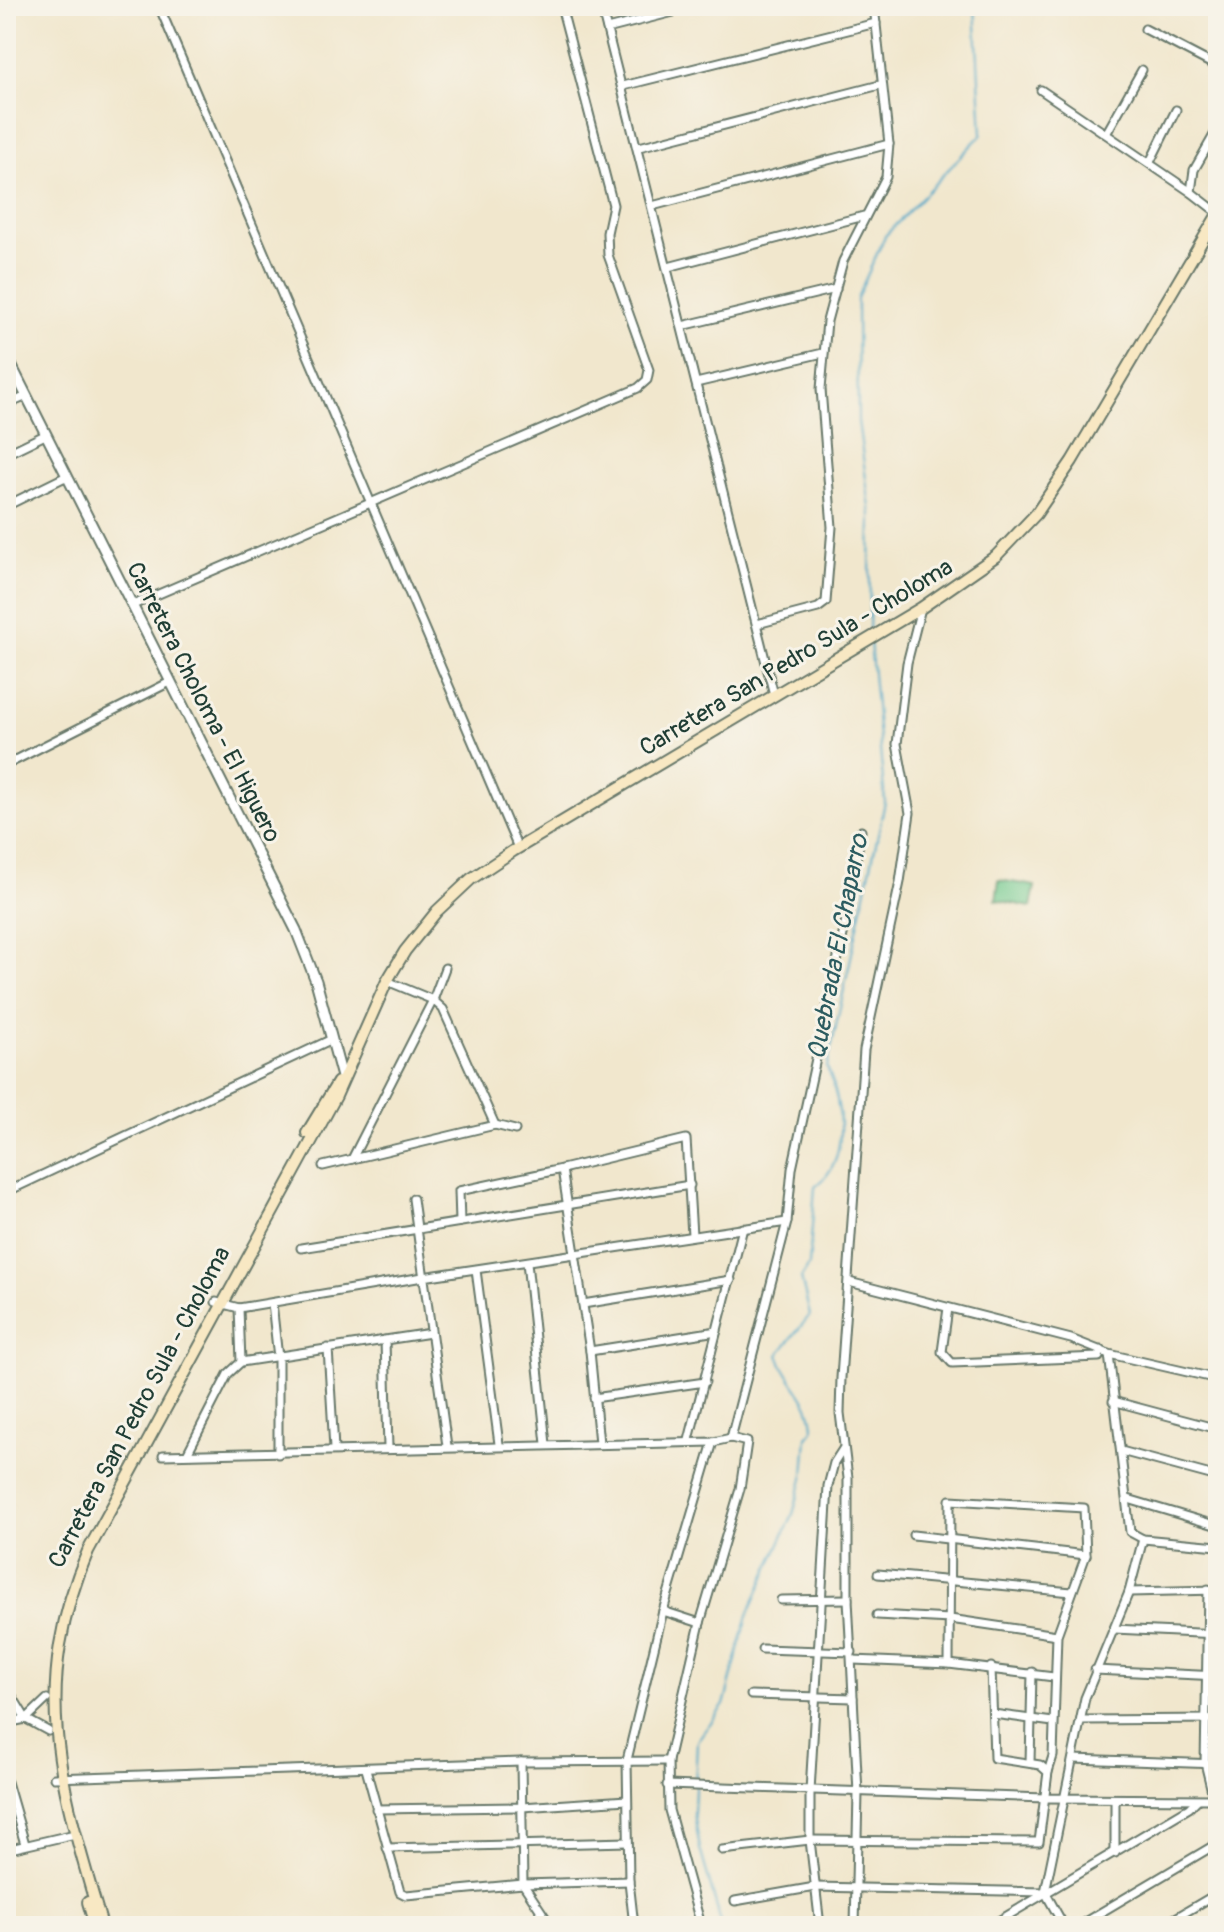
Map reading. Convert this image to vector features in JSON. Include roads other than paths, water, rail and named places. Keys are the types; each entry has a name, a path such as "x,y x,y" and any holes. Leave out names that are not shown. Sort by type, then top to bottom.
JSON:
{"main road":[{"name":"Carretera San Pedro Sula - Choloma","path":"57,1778 54,1700 58,1655 81,1568 330,1090 342,1077 387,981 405,951 437,911 471,879 921,608 996,556 1036,514 1072,461 1218,214"},
{"name":"Carretera San Pedro Sula - Choloma","path":"57,1778 48,1731 47,1699 52,1653 73,1570 219,1302"},
{"path":"57,1778 95,1926"},
{"path":"72,1834 102,1926"}],"street":[{"path":"159,6 518,848"},
{"path":"133,605 638,388 647,380 649,370 608,255 607,233 613,205 561,6"},
{"path":"601,6 639,147 774,695"},
{"path":"607,29 697,6"},
{"path":"757,624 818,608 826,602 832,527 824,449 823,353 843,261 886,177 889,144 880,85 874,6"},
{"path":"623,86 876,23"},
{"path":"1145,29 1218,67"},
{"path":"1106,134 1142,70"},
{"path":"639,147 880,85"},
{"path":"1041,90 1150,162 1218,214"},
{"path":"1150,162 1176,110"},
{"path":"1191,192 1194,170 1218,128"},
{"path":"652,206 889,144"},
{"path":"668,267 864,216"},
{"path":"682,326 836,289"},
{"path":"696,383 823,353"},
{"name":"Carretera Choloma - El Higuero","path":"6,355 296,930 316,981 342,1077"},
{"path":"6,405 27,396"},
{"path":"6,454 45,435"},
{"path":"6,506 67,476"},
{"path":"855,1926 858,1793 848,1599 848,1478 843,1449 841,1378 864,1050 900,882 910,813 897,744 907,663 921,608"},
{"path":"6,765 170,682"},
{"path":"731,1438 787,1222 792,1169 844,930 861,831"},
{"path":"352,1159 433,1000 445,968"},
{"path":"387,981 433,1000 443,1009 495,1125"},
{"path":"6,1192 330,1040"},
{"path":"323,1166 495,1125 515,1130"},
{"path":"460,1222 459,1191 686,1139 692,1235"},
{"path":"562,1169 590,1351 599,1443"},
{"path":"301,1248 690,1185"},
{"path":"413,1199 447,1446"},
{"path":"219,1302 239,1308 787,1222"},
{"path":"689,1440 743,1228"},
{"path":"527,1262 546,1444"},
{"path":"476,1270 499,1444"},
{"path":"583,1304 731,1280"},
{"path":"849,1282 1109,1354 1218,1379"},
{"path":"272,1303 278,1358 278,1454"},
{"path":"239,1308 241,1362"},
{"path":"948,1308 942,1352 952,1363 1099,1357 1101,1350"},
{"path":"590,1351 717,1331"},
{"path":"188,1452 228,1374 241,1362 431,1333"},
{"path":"385,1340 388,1448"},
{"path":"328,1348 334,1449"},
{"path":"1109,1354 1130,1532 1133,1537 1143,1539 1218,1546"},
{"path":"594,1398 705,1382"},
{"path":"1113,1401 1218,1429"},
{"path":"163,1455 744,1440 748,1446 729,1534 700,1623 668,1761 669,1810 699,1918 695,1924 684,1926"},
{"path":"634,1926 629,1881 627,1760 663,1611 713,1442"},
{"path":"820,1926 810,1840 810,1791 828,1486 834,1463 843,1449"},
{"path":"1121,1451 1218,1477"},
{"path":"722,1850 810,1840 1039,1842 1053,1756 1057,1635 1086,1555 1084,1508 954,1498 950,1504 949,1664"},
{"path":"1128,1499 1218,1526"},
{"path":"913,1535 1086,1555"},
{"path":"1064,1926 1045,1892 1095,1670 1129,1592 1143,1539"},
{"path":"878,1574 1072,1592"},
{"path":"1208,1589 1205,1763 1218,1816"},
{"path":"1129,1592 1218,1590"},
{"path":"781,1600 848,1599"},
{"path":"663,1611 700,1623"},
{"path":"877,1615 950,1619 1057,1635"},
{"path":"1114,1629 1218,1634"},
{"path":"762,1649 819,1650 852,1656 991,1667 1054,1677"},
{"path":"991,1667 994,1758 1030,1763 1048,1772"},
{"path":"1095,1670 1218,1676"},
{"path":"1030,1763 1032,1672"},
{"path":"6,1686 26,1719 48,1731"},
{"path":"751,1695 853,1698"},
{"path":"6,1723 26,1719 47,1699"},
{"path":"993,1714 1053,1722"},
{"path":"1082,1720 1218,1719"},
{"path":"1073,1759 1218,1764"},
{"path":"57,1778 521,1762 668,1761"},
{"path":"521,1762 523,1884 551,1926"},
{"path":"366,1769 400,1892 406,1895 523,1884 629,1881"},
{"path":"7,1782 25,1844"},
{"path":"667,1785 1046,1798 1213,1799"},
{"path":"1115,1799 1115,1853"},
{"path":"376,1809 522,1807 627,1800"},
{"path":"990,1926 1189,1808 1197,1800"},
{"path":"6,1850 72,1834"},
{"path":"387,1848 628,1842"},
{"path":"1078,1926 1218,1843"},
{"path":"735,1901 815,1887 1045,1892"},
{"path":"1162,1926 1218,1893"}],"waterway":[{"name":"Quebrada El Chaparro","path":"869,635 871,515 858,421 857,298 885,236 982,134 975,6"},
{"name":"Quebrada El Chaparro","path":"722,1926 700,1849 694,1813 697,1741 724,1705 748,1615 793,1514 804,1475 807,1437 813,1430 805,1400 778,1355 810,1315 801,1278 809,1265 815,1187 826,1176 839,1147 837,1098 827,1067 885,802 870,642"}]}
